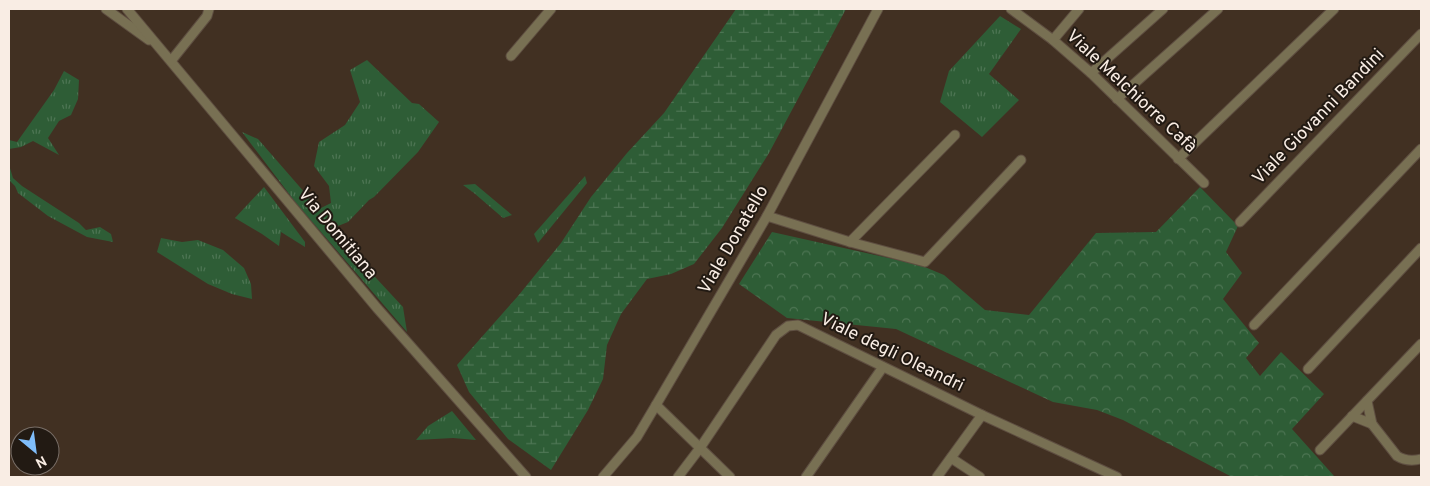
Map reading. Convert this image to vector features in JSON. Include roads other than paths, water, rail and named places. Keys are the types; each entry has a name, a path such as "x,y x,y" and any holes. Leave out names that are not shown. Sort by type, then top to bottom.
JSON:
{"street":[{"path":"106,9 159,47"},
{"name":"Via Domitiana","path":"127,9 378,308 526,477"},
{"path":"171,61 207,16 209,9"},
{"path":"511,56 551,9"},
{"name":"Viale Donatello","path":"603,477 637,438 767,216 878,9"},
{"name":"Viale Melchiorre Cafà","path":"1010,9 1053,40 1091,73 1204,183"},
{"path":"1053,40 1080,9"},
{"path":"1091,73 1163,9"},
{"path":"1117,99 1218,9"},
{"path":"1178,159 1334,9"},
{"name":"Viale Giovanni Bandini","path":"1240,222 1421,34"},
{"path":"850,242 955,135"},
{"path":"1254,325 1421,149"},
{"path":"767,216 850,242 925,262 1021,160"},
{"path":"1308,370 1421,248"},
{"name":"Viale degli Oleandri","path":"678,477 700,448 776,335 788,326 798,325 982,415 1117,477"},
{"path":"1320,450 1421,344"},
{"path":"806,477 883,367"},
{"path":"1367,401 1372,424 1397,456 1402,459 1421,459"},
{"path":"656,405 730,477"},
{"path":"938,477 982,415"},
{"path":"1352,416 1372,424"},
{"path":"951,458 980,477"}]}
